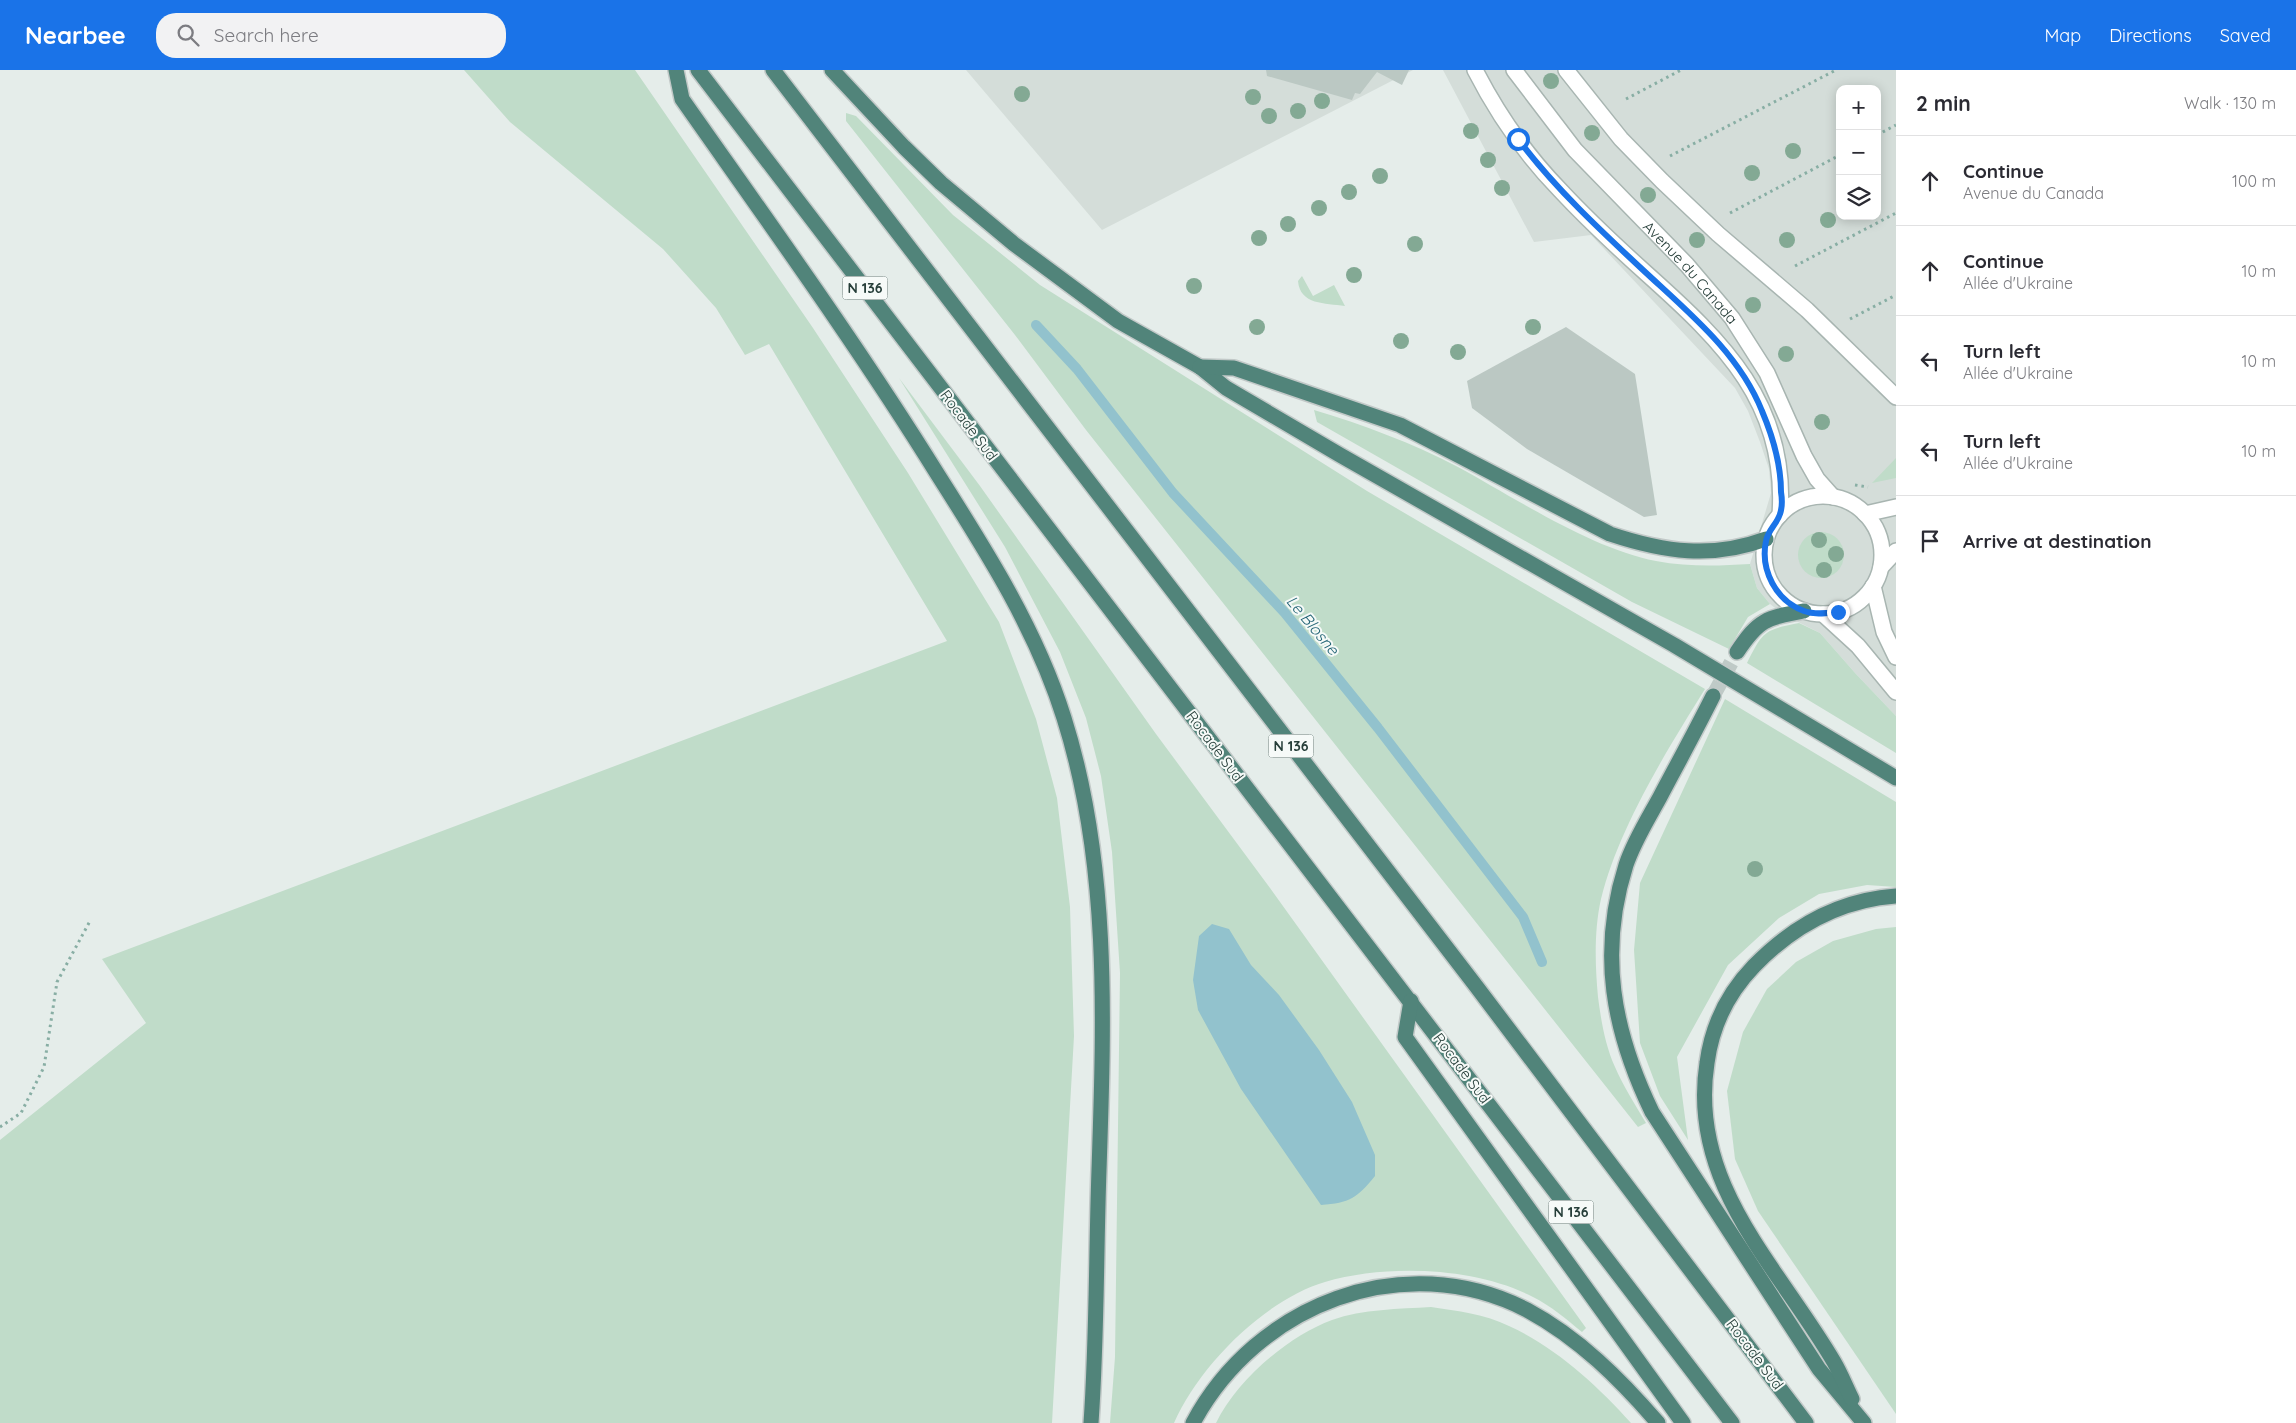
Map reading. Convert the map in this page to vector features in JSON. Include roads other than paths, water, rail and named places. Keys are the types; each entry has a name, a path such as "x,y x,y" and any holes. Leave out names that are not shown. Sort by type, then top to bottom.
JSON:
{"highway":[{"path":"676,70 682,99 837,320 911,432 982,545 1009,593 1047,671 1066,724 1076,757 1090,829 1100,934 1102,1077 1091,1423"},
{"name":"Rocade Sud","path":"698,70 1732,1423"},
{"name":"Rocade Sud","path":"773,70 1482,994 1806,1423"},
{"path":"832,70 904,147 1014,244 1118,321 1200,367 1226,388 1340,455 1690,655 1896,778"},
{"path":"1200,367 1234,368 1400,425 1610,534 1648,546 1718,552 1749,546 1766,539"},
{"path":"1737,652 1752,629 1767,619 1804,611"},
{"path":"1714,696 1640,832 1627,864 1615,915 1612,945 1611,977 1616,1011 1635,1077 1652,1112 1820,1369 1863,1422"},
{"path":"1863,1422 1835,1362 1756,1245 1730,1199 1714,1159 1703,1112 1704,1078 1714,1027 1725,1002 1745,975 1767,952 1810,921 1832,910 1863,900 1896,896"},
{"path":"1411,1002 1405,1037 1683,1423"},
{"path":"1192,1423 1204,1402 1225,1374 1251,1348 1293,1317 1319,1304 1350,1294 1381,1287 1408,1285 1436,1285 1466,1289 1497,1298 1548,1322 1601,1362 1658,1423"}],"street":[{"name":"Avenue du Canada","path":"1475,70 1508,124 1544,172 1709,332 1737,365 1760,405 1772,436 1779,464 1782,492 1780,515"},
{"name":"Avenue du Canada","path":"1514,70 1575,150 1687,265 1732,318 1768,373 1804,456 1817,479 1833,497"},
{"path":"1566,70 1621,139 1662,181 1718,234 1807,310 1896,397"},
{"path":"1881,566 1879,536 1865,514 1853,504 1833,497 1818,496 1804,499 1791,505 1780,515 1766,539 1764,556 1767,573 1774,588 1786,600 1804,611 1823,614 1838,612 1864,598 1873,586 1881,566 1896,550"},
{"path":"1865,514 1896,506"},
{"path":"1873,586 1884,632 1896,657"},
{"path":"1823,614 1858,646 1896,692"}],"water":[{"path":"1212,924 1229,929 1251,965 1279,995 1319,1050 1352,1102 1375,1155 1375,1176 1363,1190 1346,1201 1321,1205 1241,1089 1198,1010 1193,980 1199,936"}],"waterway":[{"name":"Le Blosne","path":"1036,325 1077,369 1173,493 1285,613 1378,728 1523,917 1542,962"}],"tunnel":[{"path":"1713,696 1737,652"}]}
